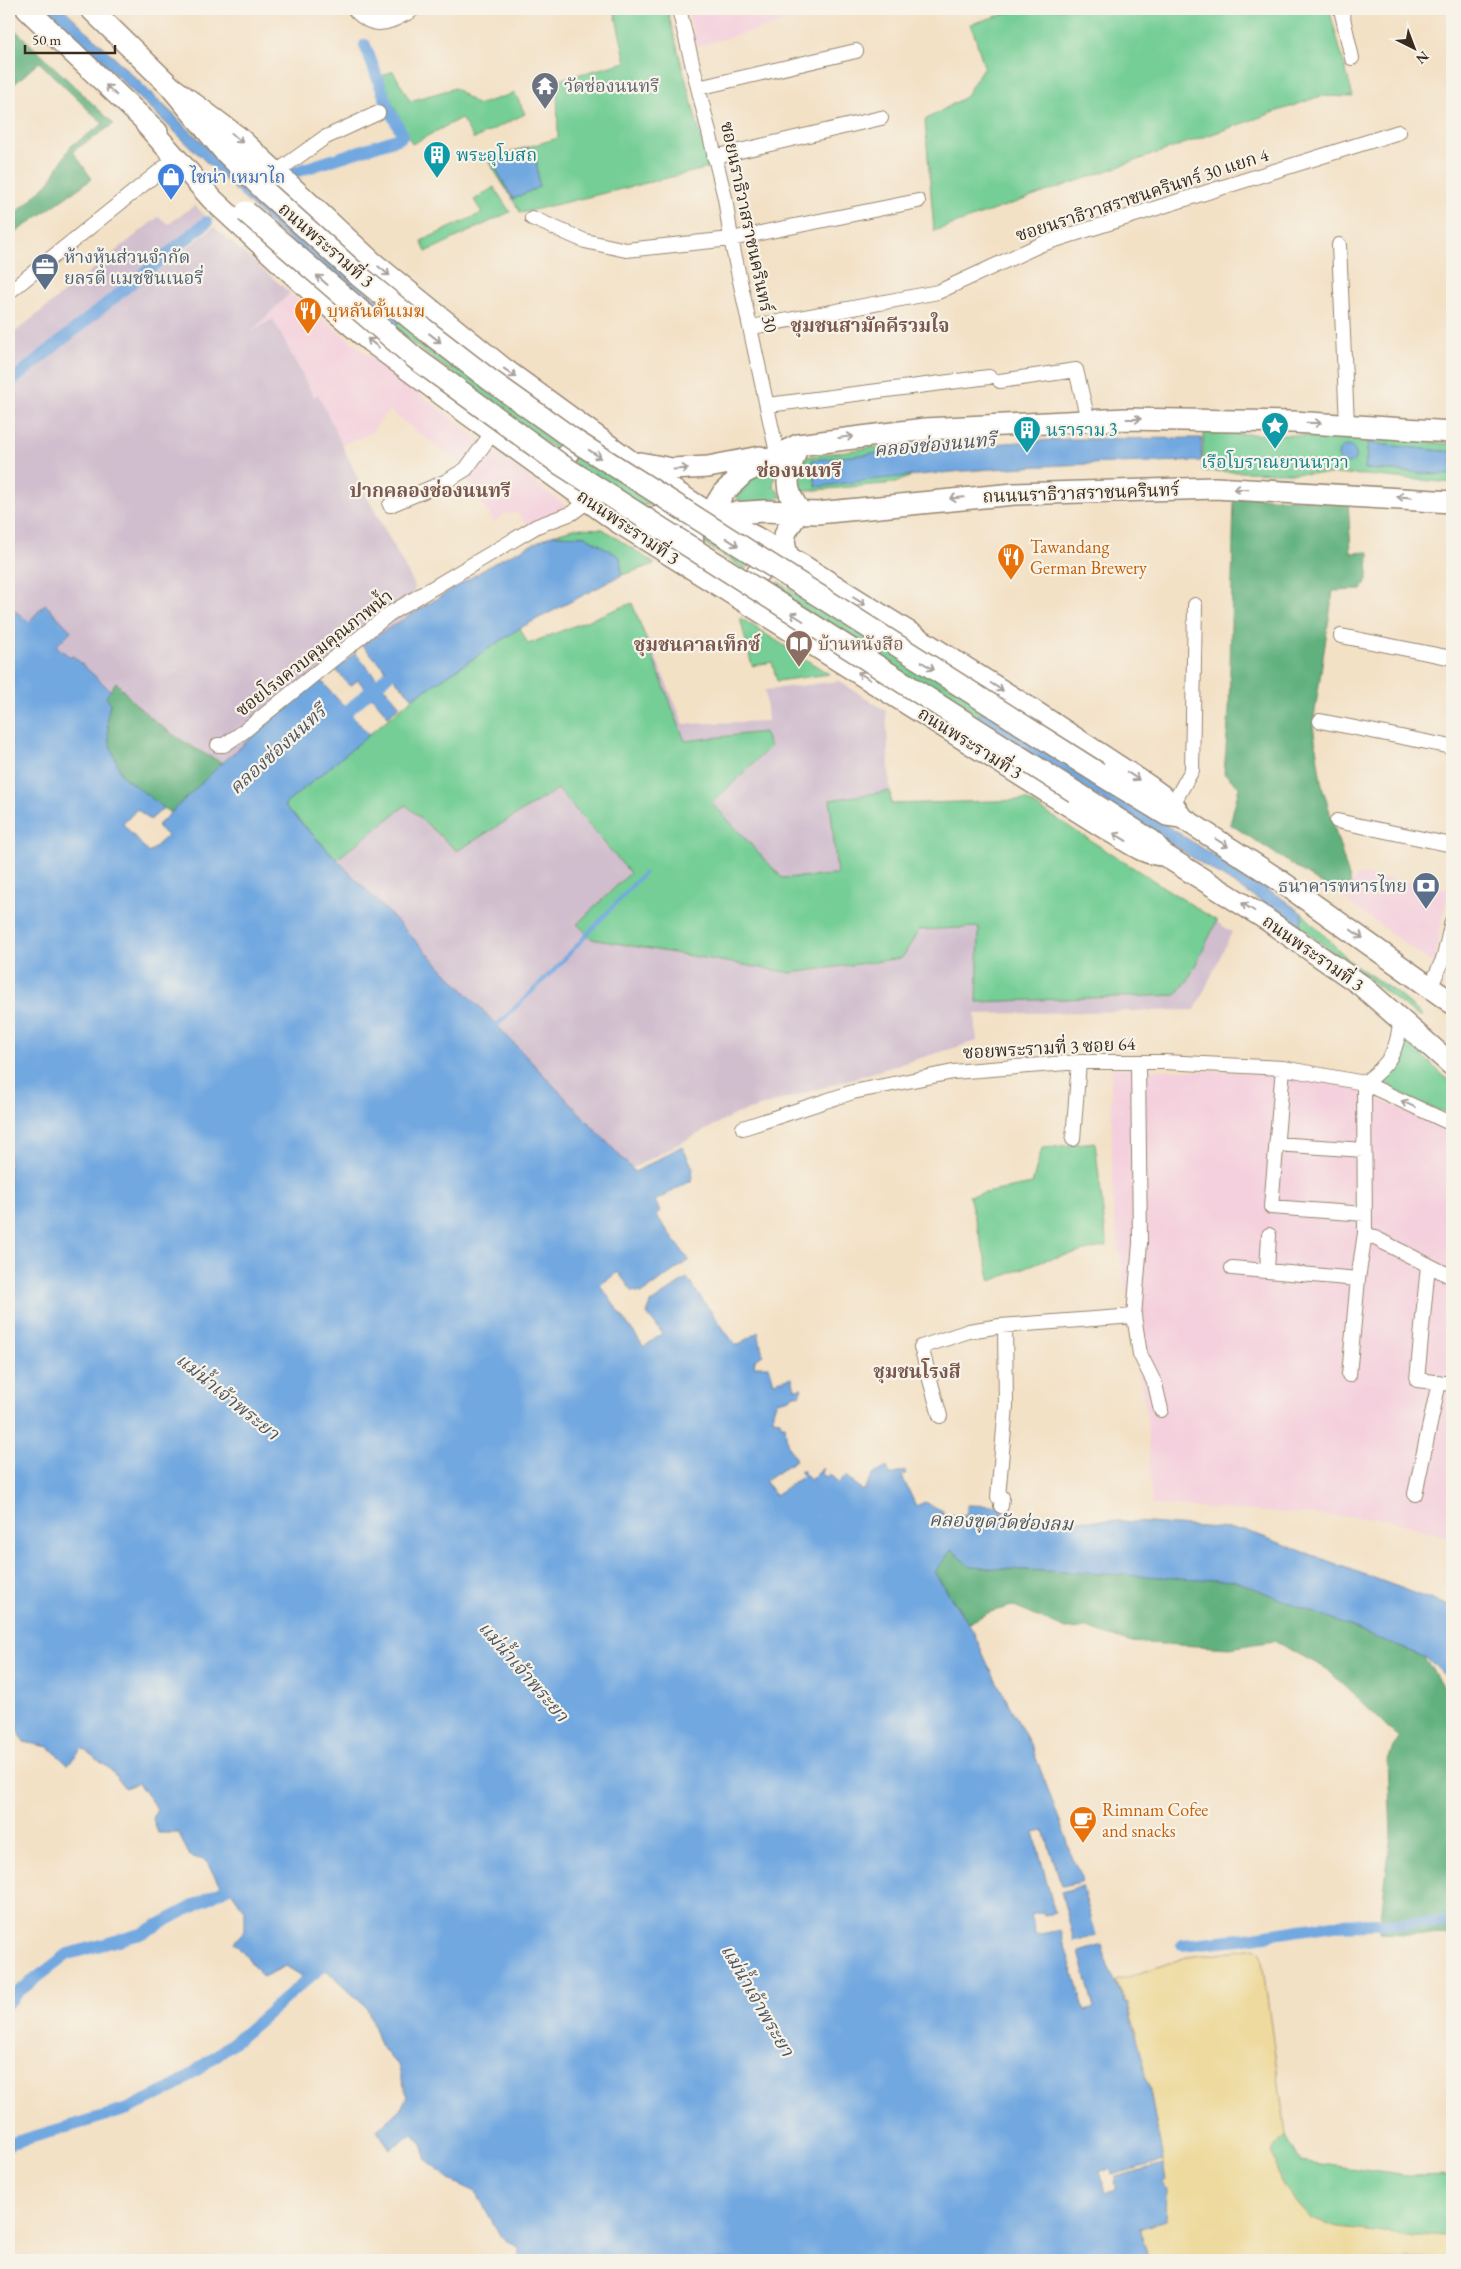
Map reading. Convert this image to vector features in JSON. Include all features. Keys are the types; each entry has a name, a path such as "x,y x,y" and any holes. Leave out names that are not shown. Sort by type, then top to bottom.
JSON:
{"main road":[{"name":"ถนนพระรามที่ 3","path":"27,9 146,124 215,201 309,289 370,341 588,501 698,574 1113,833 1143,851 1154,855 1164,855"},
{"name":"ถนนพระรามที่ 3","path":"91,9 171,87 224,151 266,192 359,276 490,380 569,436 1098,773 1167,815 1177,811"},
{"name":"ถนนพระรามที่ 3","path":"171,87 238,137 378,266 504,369 633,462 710,514 788,556 1018,701 1275,877 1431,986 1452,1003"},
{"name":"ถนนพระรามที่ 3","path":"146,124 205,171 246,212 415,358 560,464 1152,841 1164,855 1266,919 1361,985 1452,1065"},
{"path":"698,574 695,566 692,534 697,524 710,514 732,483 744,473 798,445 925,429 1088,420 1204,419 1347,424 1452,432"},
{"path":"542,468 558,463 571,451 577,436 576,421"},
{"path":"756,609 751,590 757,573 768,563 788,556 782,544 784,536 800,511 787,490 787,477 798,445"},
{"path":"633,462 672,469 726,464 778,454"},
{"name":"ถนนนราธิวาสราชนครินทร์","path":"615,520 710,514 817,512 1014,494 1215,488 1396,497 1452,502"}],"street":[{"path":"358,9 367,18 380,22 408,9"},
{"name":"ซอยนราธิวาสราชนครินทร์ 30","path":"679,9 725,198 731,239 752,327 778,454"},
{"path":"1341,9 1352,58"},
{"path":"698,88 856,51"},
{"path":"275,173 324,138 378,113"},
{"path":"714,157 881,118"},
{"name":"ซอยนราธิวาสราชนครินทร์ 30 แยก 4","path":"752,327 938,292 1042,244 1399,132"},
{"path":"9,292 176,158"},
{"path":"532,218 585,240 626,250 731,239 918,201"},
{"path":"1339,245 1347,424"},
{"path":"768,406 1076,370 1088,420"},
{"path":"390,506 445,482 466,469 493,432"},
{"name":"ซอยโรงควบคุมคุณภาพน้ำ","path":"218,745 224,745 244,732 389,614 537,526 572,513 588,501"},
{"path":"1177,811 1192,770 1195,606"},
{"path":"1340,636 1452,658"},
{"path":"1320,721 1452,748"},
{"path":"1337,821 1452,845"},
{"path":"1431,986 1444,957 1452,921"},
{"path":"1349,1375 1358,1279 1365,1233 1364,1083 1381,1070 1392,1055 1399,1039 1400,1018"},
{"path":"1073,1139 1079,1062"},
{"name":"ซอยพระรามที่ 3 ซอย 64","path":"743,1128 853,1092 953,1072 1079,1062 1138,1062 1283,1068 1364,1083 1452,1124"},
{"path":"1138,1062 1140,1243 1134,1316 1140,1354 1155,1384 1161,1410"},
{"path":"1283,1068 1271,1207 1365,1214"},
{"path":"1276,1144 1364,1150"},
{"path":"1365,1233 1452,1277"},
{"path":"1268,1271 1269,1235"},
{"path":"1415,1494 1446,1383 1416,1380 1428,1266"},
{"path":"1232,1268 1358,1279"},
{"path":"940,1416 921,1348 969,1332 1005,1326 1134,1316"},
{"path":"1001,1506 1002,1497 998,1497 1006,1406 1005,1326"}],"shaded area":[{"path":"687,9 834,9 697,46"},
{"path":"195,205 206,217 9,378 9,337 158,217 169,224"},
{"path":"214,227 290,293 250,333 273,319 314,397 318,394 363,489 415,586 408,616 362,645 319,678 223,763 189,746 155,723 116,683 111,691 73,656 70,658 56,646 71,631 45,604 29,623 9,606 9,386"},
{"path":"290,293 566,506 528,525 517,513 505,513 494,522 466,478 470,472 389,410 369,435 341,444 318,395 314,397 273,320 248,334"},
{"path":"632,603 684,724 768,721 765,690 839,681 886,711 891,804 1027,800 1232,932 1195,1010 975,1014 977,1041 736,1114 631,1169 497,1025 284,805 413,698 528,644"},
{"path":"1359,874 1448,889 1434,964 1337,894 1344,892"},
{"path":"1111,1068 1267,1073 1343,1084 1452,1131 1452,1538 1386,1519 1152,1505 1147,1419 1113,1211"}],"green space":[{"path":"614,9 667,9 709,168 521,213 487,159 558,138 557,80 626,62"},
{"path":"1021,9 1329,9 1353,97 1321,96 934,231 925,120 965,97 984,66 971,24"},
{"path":"9,24 114,124 73,151 92,179 9,237 9,220 49,182 71,146 103,124 39,62 9,89"},
{"path":"393,71 410,101 455,88 477,105 515,93 525,114 474,139 461,118 412,144 380,77"},
{"path":"494,187 510,212 426,252 421,241 482,213 474,200"},
{"path":"400,320 567,435 561,454 393,329"},
{"path":"1204,433 1368,437 1452,444 1452,452 1368,443 1365,469 1452,475 1452,483 1365,475 1202,471"},
{"path":"874,447 927,448 917,474 895,483 805,491 797,488 800,462 805,457"},
{"path":"577,453 666,503 625,508 571,461"},
{"path":"777,468 773,485 782,497 743,504 735,496 747,480"},
{"path":"1234,497 1348,500 1351,553 1369,552 1368,577 1362,590 1333,591 1313,725 1321,782 1351,884 1344,892 1337,894 1230,824 1239,787 1224,773 1229,711"},
{"path":"576,528 603,529 655,564 622,575 620,557 585,536 552,535"},
{"path":"717,535 754,556 745,570 698,539"},
{"path":"779,582 985,706 976,720 774,590"},
{"path":"632,603 685,741 764,732 770,747 712,803 782,878 837,875 830,800 890,791 891,804 1027,800 1217,921 1188,980 1176,995 977,1002 979,927 919,930 902,958 791,973 592,939 577,924 630,873 558,789 457,851 406,805 337,859 284,805 413,698 520,628 528,644"},
{"path":"740,618 829,674 777,681 772,662 752,666"},
{"path":"116,682 139,707 178,738 223,763 170,813 122,776 109,742 107,717 110,704 106,696"},
{"path":"1303,914 1351,962 1395,992 1422,1015 1420,1017 1416,1015 1300,926"},
{"path":"1407,1041 1452,1084 1452,1116 1415,1101 1389,1086 1382,1079 1401,1069"},
{"path":"1095,1142 1107,1246 1044,1260 991,1281 969,1196 1032,1184 1042,1148"},
{"path":"952,1548 970,1567 1236,1581 1424,1657 1452,1701 1452,1936 1379,1933 1391,1835 1388,1759 1399,1738 1327,1669 1274,1641 1230,1648 1128,1642 1087,1628 1066,1629 1012,1606 990,1612 969,1623 934,1572"},
{"path":"1286,2135 1300,2161 1408,2176 1452,2175 1452,2236 1413,2236 1337,2228 1311,2219 1283,2187 1272,2151"}],"sand":[{"path":"1256,1948 1261,1953 1286,2135 1272,2151 1283,2187 1311,2219 1337,2228 1413,2236 1452,2236 1452,2260 1149,2260 1139,2228 1163,2184 1163,2161 1149,2086 1142,2067 1135,2028 1128,2002 1126,2003 1116,1981 1187,1957"}],"water":[{"path":"47,9 64,9 239,178 400,320 393,329 276,229"},
{"path":"529,148 536,154 539,187 513,199 493,164 507,154"},
{"path":"1202,438 1201,461 1104,463 960,471 816,487 812,460 927,448 1068,439"},
{"path":"1368,443 1452,452 1452,475 1365,469"},
{"path":"1343,446 1351,446 1356,451 1354,462 1343,464 1338,459 1338,451"},
{"path":"552,535 585,536 620,557 622,575 520,628 413,698 362,645 501,559"},
{"path":"45,604 71,631 56,646 70,657 73,656 111,691 106,696 110,704 107,717 109,742 122,776 164,808 150,820 137,809 123,824 149,853 167,836 157,826 219,766 319,678 369,735 284,805 474,1001 635,1172 682,1146 693,1168 691,1181 655,1201 660,1211 656,1215 689,1260 642,1293 632,1291 618,1272 600,1285 644,1347 662,1333 647,1314 651,1303 687,1278 736,1346 758,1332 763,1355 755,1360 754,1366 769,1366 774,1382 792,1377 795,1389 802,1388 799,1395 794,1394 790,1398 777,1401 773,1411 773,1419 780,1420 781,1425 785,1425 787,1443 796,1460 765,1481 775,1495 803,1476 799,1471 801,1469 810,1480 823,1468 821,1473 826,1477 830,1474 838,1483 846,1476 863,1491 874,1474 887,1467 890,1475 905,1471 906,1473 902,1476 916,1506 925,1502 943,1511 943,1515 948,1515 948,1518 943,1518 943,1524 954,1525 954,1518 951,1518 951,1515 967,1515 967,1505 1003,1506 1002,1516 1018,1519 1122,1521 1245,1530 1452,1607 1452,1683 1427,1658 1236,1581 970,1567 952,1549 934,1572 973,1631 987,1663 1033,1750 1067,1840 1071,1857 1082,1876 1081,1882 1062,1886 1044,1831 1034,1833 1055,1913 1044,1915 1043,1912 1030,1915 1036,1935 1060,1930 1085,2011 1094,2008 1079,1952 1102,1945 1107,1964 1125,2003 1128,2002 1149,2086 1163,2161 1112,2175 1111,2169 1100,2172 1106,2192 1117,2189 1114,2182 1116,2177 1163,2164 1166,2181 1163,2184 1167,2190 1166,2220 1139,2229 1149,2260 519,2260 519,2248 501,2237 476,2192 450,2180 427,2160 422,2144 413,2134 390,2149 377,2130 402,2107 407,2097 398,2065 380,2045 367,2008 321,1965 302,1976 286,1966 263,1977 234,1942 245,1930 245,1912 232,1892 218,1882 206,1861 190,1856 178,1833 158,1833 153,1819 157,1809 138,1783 125,1788 110,1769 82,1748 68,1765 49,1747 24,1742 9,1712 9,606 29,622"},
{"path":"355,653 400,706 388,716 358,680 350,686 336,670"},
{"path":"983,709 1284,900 1303,914 1300,926 976,720"},
{"path":"1082,1886 1096,1935 1074,1941 1061,1892"}],"waterway":[{"path":"295,172 400,138 403,135 389,109 365,45"},
{"path":"9,383 207,222"},
{"name":"คลองช่องนนทรี","path":"336,721 401,664"},
{"path":"494,1028 556,968 644,873"},
{"path":"9,2002 18,1992 68,1954 141,1934 242,1880"},
{"path":"1182,1945 1240,1939 1334,1925 1452,1922"},
{"path":"9,2144 128,2109 176,2086 243,2035 334,1956"}],"place":[{"name":"วัดช่องนนทรี","path":"545,110"},
{"name":"พระอุโบสถ","path":"437,179"},
{"name":"ไชน่า เหมาไถ","path":"171,201"},
{"name":"ห้างหุ้นส่วนจำกัด ยลรดี แมชชินเนอรี่","path":"45,291"},
{"name":"บุหลันดั้นเมฆ","path":"308,335"},
{"name":"เรือโบราณยานนาวา","path":"1275,450"},
{"name":"นราราม 3","path":"1027,454"},
{"name":"Tawandang German Brewery","path":"1011,581"},
{"name":"บ้านหนังสือ","path":"799,668"},
{"name":"ธนาคารทหารไทย","path":"1426,910"},
{"name":"Rimnam Cofee and snacks","path":"1083,1844"}],"district":[{"name":"ชุมชนสามัคคีรวมใจ","path":"870,325"},
{"name":"ช่องนนทรี","path":"799,470"},
{"name":"ปากคลองช่องนนทรี","path":"430,490"},
{"name":"ชุมชนคาลเท็กซ์","path":"697,644"},
{"name":"ชุมชนโรงสี","path":"917,1371"}],"water label":[{"name":"แม่น้ำเจ้าพระยา","path":"228,1396"},
{"name":"คลองขุดวัดช่องลม","path":"1001,1521"},
{"name":"แม่น้ำเจ้าพระยา","path":"524,1671"},
{"name":"แม่น้ำเจ้าพระยา","path":"758,2000"}]}
